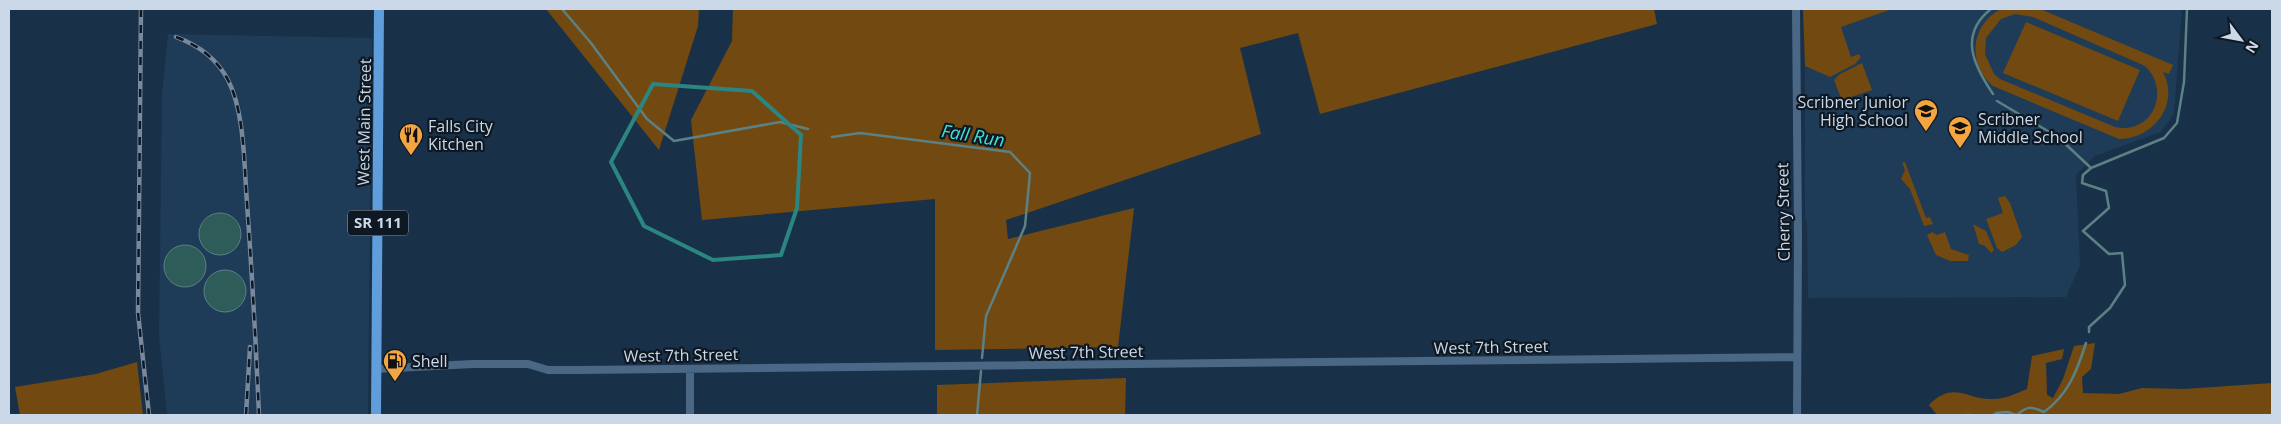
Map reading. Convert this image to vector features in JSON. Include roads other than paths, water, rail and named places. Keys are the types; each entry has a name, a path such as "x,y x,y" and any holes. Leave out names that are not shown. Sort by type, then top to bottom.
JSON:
{"main road":[{"name":"West Main Street","path":"376,415 379,9"}],"street":[{"name":"Cherry Street","path":"1796,9 1797,415"},
{"name":"West 7th Street","path":"376,370 473,364 528,364 548,370 1796,357"},
{"path":"690,369 690,415"}],"waterway":[{"name":"Fall Run","path":"562,9 591,43 647,119 674,141 780,122 808,129"},
{"path":"1991,9 1981,19 1975,29 1972,40 1975,62 1993,94"},
{"path":"2089,332 2089,327 2110,308 2125,285 2122,253 2109,254 2083,231 2109,208 2106,191 2082,183 2083,175 2091,168 2164,138 2177,123 2184,82 2187,9"},
{"path":"1997,101 2058,137 2091,168"},
{"name":"Fall Run","path":"832,137 860,133 1010,152 1030,173 1025,226 986,316 982,358"},
{"path":"2017,415 2029,408 2044,412 2059,398 2071,382 2086,343"},
{"name":"Fall Run","path":"977,415 981,371"},
{"path":"1994,415 1996,413 2008,412 2016,415"},
{"path":"1966,415 1971,415"}],"railway":[{"path":"141,9 138,313 149,415"},
{"path":"176,37 192,44 213,59 224,72 234,93 238,108 244,157 259,415"},
{"path":"246,415 250,347"}],"place":[{"name":"Scribner Junior High School","path":"1926,132"},
{"name":"Scribner Middle School","path":"1960,149"},
{"name":"Falls City Kitchen","path":"411,156"},
{"name":"Shell","path":"395,382"}]}
